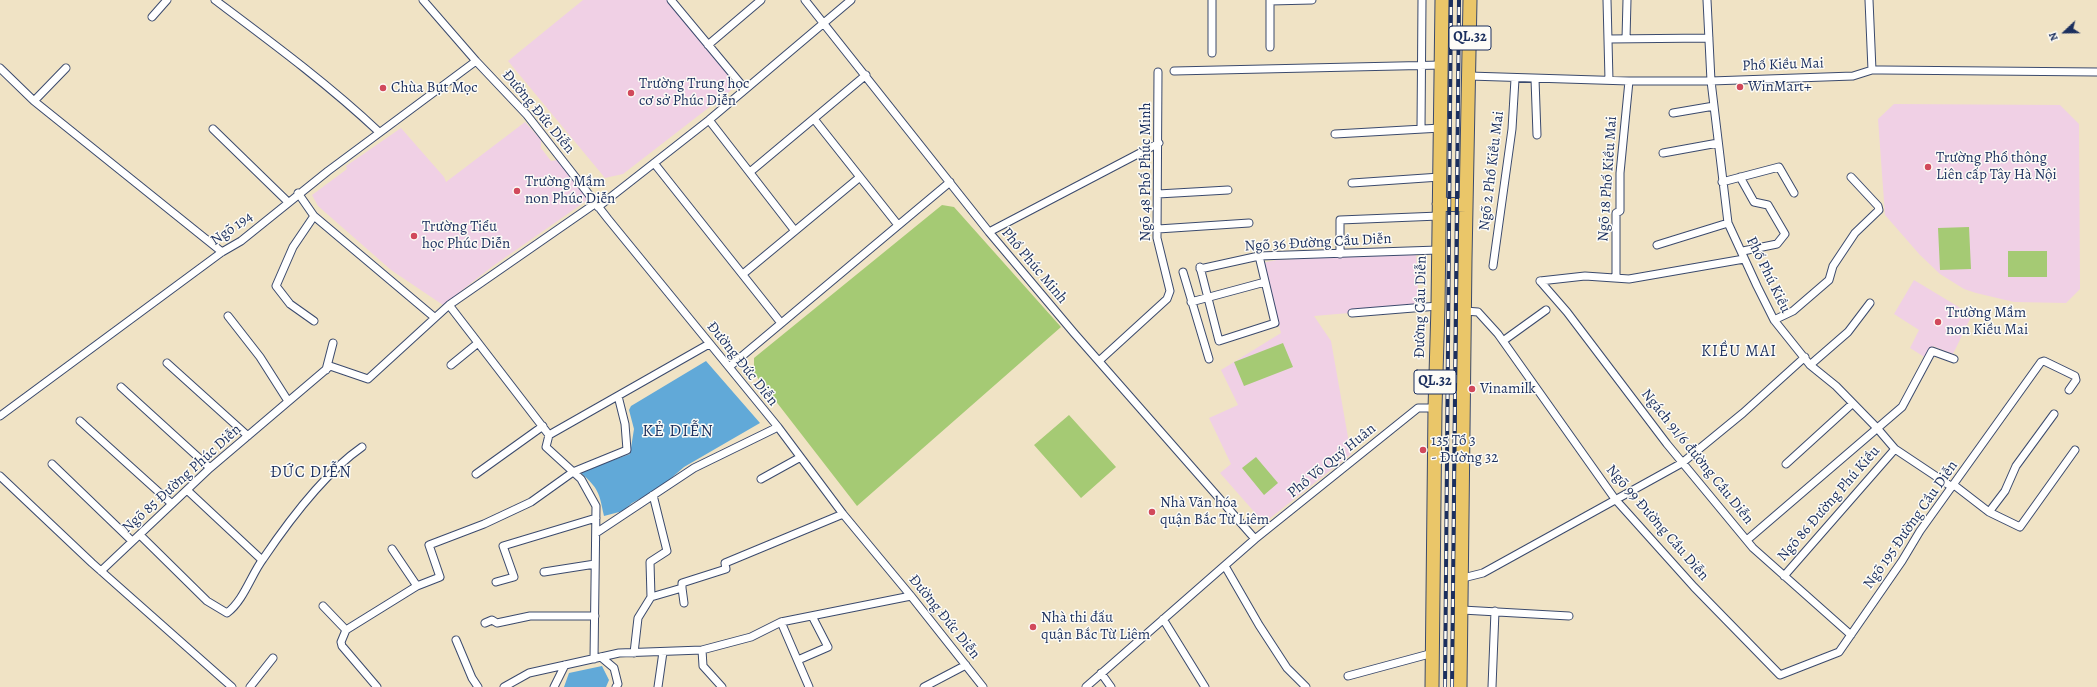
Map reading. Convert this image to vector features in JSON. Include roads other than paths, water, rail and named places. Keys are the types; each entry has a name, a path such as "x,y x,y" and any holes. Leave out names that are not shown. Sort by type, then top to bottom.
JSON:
{"highway":[{"name":"Đường Cầu Diễn","path":"1430,684 1433,653 1435,408 1438,306 1442,0"},
{"name":"QL.32","path":"1460,687 1463,578 1466,205 1470,0"},
{"path":"1439,210 1466,205"}],"street":[{"path":"152,17 167,0"},
{"path":"214,0 318,78 350,104 379,132"},
{"name":"Đường Đức Diễn","path":"423,0 476,61 528,115 597,205 778,427 799,458 843,514 911,596 983,687"},
{"path":"671,0 745,89"},
{"path":"708,45 761,0"},
{"name":"Phố Phúc Minh","path":"805,0 989,232 1099,361 1255,539"},
{"path":"326,370 330,366 368,379 434,317 449,305 597,205 654,163 708,120 851,0"},
{"path":"1212,0 1212,53"},
{"path":"1270,47 1270,0 1312,0"},
{"path":"1421,129 1422,0"},
{"path":"1607,0 1609,80"},
{"path":"1626,39 1627,0"},
{"name":"Phố Phú Kiều","path":"1707,0 1714,106 1728,223 1774,320 1810,365 1836,386 1877,428 1895,449 1953,486 1989,512 2020,527 2075,450"},
{"path":"1869,0 1872,70"},
{"path":"1609,39 1709,38"},
{"name":"Ngõ 194","path":"0,416 222,252 241,241 276,213 288,201 476,61"},
{"path":"1174,71 1442,65"},
{"path":"0,68 34,101 222,252"},
{"path":"34,101 66,68"},
{"name":"Phố Kiều Mai","path":"1469,76 1515,79 1712,81 1853,76 1872,70 2097,72"},
{"name":"Ngõ 48 Phố Phúc Minh","path":"1099,361 1167,299 1170,291 1162,263 1158,229 1158,72"},
{"path":"750,172 866,75"},
{"name":"Ngõ 2 Phố Kiều Mai","path":"1493,266 1512,129 1515,79"},
{"path":"1535,79 1537,135"},
{"name":"Ngõ 18 Phố Kiều Mai","path":"1616,278 1615,227 1616,213 1620,211 1620,173 1629,81"},
{"path":"1673,113 1714,106"},
{"path":"814,119 898,225"},
{"path":"708,120 795,231"},
{"path":"1335,134 1441,128"},
{"path":"213,129 288,201"},
{"path":"989,232 1158,143"},
{"path":"1663,153 1718,143"},
{"path":"654,163 781,323"},
{"path":"1722,182 1779,167 1794,193"},
{"path":"743,274 860,177"},
{"path":"1616,278 1629,279 1744,255 1777,244 1785,234 1768,205 1754,202 1740,177"},
{"path":"1774,320 1793,311 1828,280 1833,266 1855,233 1879,210 1878,206 1851,177"},
{"path":"1352,183 1440,178"},
{"path":"729,367 950,182"},
{"path":"1158,194 1228,190"},
{"path":"298,194 314,216 434,317"},
{"path":"1340,254 1340,220 1439,210"},
{"path":"314,216 293,247 276,286 290,304 314,321"},
{"path":"1158,229 1249,223"},
{"path":"1657,245 1728,223"},
{"name":"Ngõ 36 Đường Cầu Diễn","path":"1207,297 1200,268 1259,256 1438,250"},
{"path":"1207,297 1220,341 1275,323 1259,256"},
{"path":"1183,272 1209,359"},
{"name":"Ngách 91/6 đường Cầu Diễn","path":"1616,278 1585,276 1540,281 1568,312 1682,463 1747,540 1784,576 1851,635"},
{"path":"1191,302 1265,282"},
{"path":"1810,365 1848,332 1870,303"},
{"path":"449,305 550,435"},
{"path":"1352,313 1438,306"},
{"path":"1503,341 1546,310"},
{"name":"Ngõ 99 Đường Cầu Diễn","path":"1465,311 1478,312 1503,341 1615,499 1694,587 1780,675"},
{"path":"228,316 260,357 288,401"},
{"path":"326,370 333,343"},
{"path":"451,365 478,343"},
{"path":"597,658 595,616 596,506 581,479 546,447 550,435 709,344"},
{"path":"1747,540 1902,407 1932,351 1954,359"},
{"path":"1463,578 1483,573 1682,463 1742,413 1805,357"},
{"name":"Ngõ 195 Đường Cầu Diễn","path":"1780,675 1839,652 1902,561 1920,531 2041,362 2044,361 2075,376 2076,380 2069,390"},
{"path":"167,363 248,436"},
{"name":"Ngõ 85 Đường Phúc Diễn","path":"101,571 210,468 326,370"},
{"path":"121,387 210,468"},
{"path":"377,687 342,646 342,639 346,630 417,586 440,577 429,545 484,524 531,502 573,472 627,450 625,424 618,396"},
{"path":"1786,464 1852,404"},
{"name":"Phố Võ Quý Huân","path":"1086,687 1255,539 1418,408 1435,408"},
{"path":"1989,512 2005,492 2016,466 2054,414"},
{"path":"80,421 172,504"},
{"path":"476,474 542,426"},
{"path":"596,532 694,468 778,427"},
{"path":"140,535 207,601 226,613 236,604 262,560 295,517 342,463 362,447"},
{"name":"Ngõ 86 Đường Phú Kiều","path":"1784,576 1895,449"},
{"path":"761,479 799,458"},
{"path":"52,464 132,541"},
{"path":"0,476 101,571 232,687"},
{"path":"187,490 262,560"},
{"path":"634,653 638,618 651,597 650,562 667,551 653,495"},
{"path":"684,603 682,583 726,569 725,563 843,514"},
{"path":"496,582 514,577 503,546 596,518"},
{"path":"392,549 417,586"},
{"path":"544,572 595,564"},
{"path":"1225,566 1259,625 1287,668 1306,687"},
{"path":"651,597 682,588"},
{"path":"504,687 529,673 619,653 702,650 751,637 782,622 911,596"},
{"path":"323,606 346,630"},
{"path":"1462,610 1569,616"},
{"path":"1492,687 1495,611"},
{"path":"485,623 492,620 497,623 530,616 595,616"},
{"path":"798,660 828,647 812,616"},
{"path":"1163,619 1204,687"},
{"path":"782,622 809,687"},
{"path":"456,640 472,678 478,687"},
{"path":"702,650 702,666 722,687"},
{"path":"658,687 663,652"},
{"path":"1348,676 1433,653"},
{"path":"250,687 273,658"},
{"path":"597,658 614,668 618,684 616,687"},
{"path":"554,687 565,665"},
{"path":"924,687 966,665"},
{"path":"1101,673 1111,687"}],"water":[{"path":"706,361 760,423 684,467 660,488 632,503 623,511 604,516 601,501 595,487 580,472 630,454 634,429 629,410 631,406"},
{"path":"602,666 609,680 606,687 564,687 569,673"}],"railway":[{"path":"1445,687 1451,0"},
{"path":"1452,687 1459,0"}],"place":[{"name":"WinMart+","path":"1740,87"},
{"name":"Chùa Bụt Mọc","path":"383,88"},
{"name":"Trường Trung học cơ sở Phúc Diễn","path":"631,93"},
{"name":"Trường Phổ thông Liên cấp Tây Hà Nội","path":"1928,167"},
{"name":"Trường Mầm non Phúc Diễn","path":"517,191"},
{"name":"Trường Tiểu học Phúc Diễn","path":"414,236"},
{"name":"Trường Mầm non Kiều Mai","path":"1938,322"},
{"name":"Vinamilk","path":"1472,389"},
{"name":"135 Tổ 3 - Đường 32","path":"1423,450"},
{"name":"Nhà Văn hóa quận Bắc Từ Liêm","path":"1152,512"},
{"name":"Nhà thi đấu quận Bắc Từ Liêm","path":"1033,627"}],"district":[{"name":"KIỀU MAI","path":"1739,352"},
{"name":"KẺ DIỄN","path":"678,432"},
{"name":"ĐỨC DIỄN","path":"311,473"}]}
